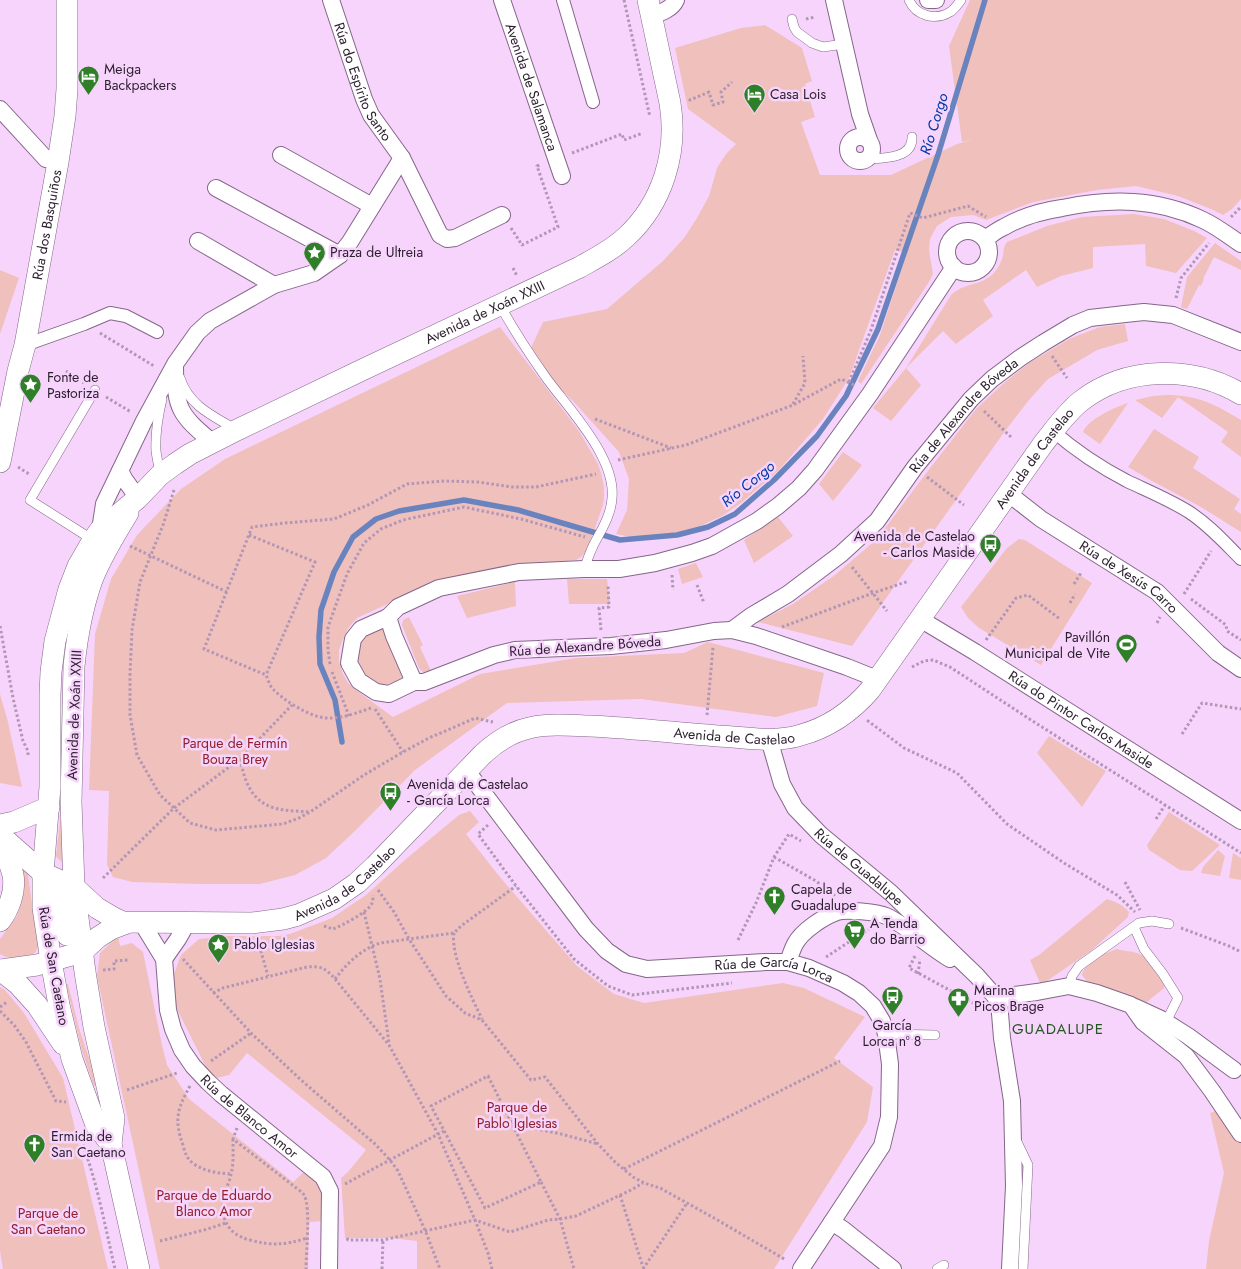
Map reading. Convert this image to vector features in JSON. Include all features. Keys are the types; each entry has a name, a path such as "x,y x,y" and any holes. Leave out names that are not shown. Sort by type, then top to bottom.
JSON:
{"street":[{"name":"Rúa dos Basquiños","path":"1,451 25,346 65,116 67,89 67,0"},
{"name":"Rúa do Espírito Santo","path":"331,0 371,115 402,158"},
{"name":"Avenida de Salamanca","path":"502,0 562,176"},
{"path":"562,0 593,102"},
{"name":"Avenida de Xoán XXIII","path":"44,873 49,806 50,695 55,641 69,589 78,566 96,535 138,498 167,482 175,464 190,454 580,267 611,249 625,238 637,226 657,196 664,182 669,163 672,145 672,116 650,8 666,10 676,0"},
{"path":"834,0 860,114 861,140 848,146 848,150 855,160 864,161 867,159"},
{"path":"928,0 936,0"},
{"path":"0,109 46,159 58,162"},
{"path":"281,155 372,206"},
{"path":"96,535 104,504 144,421 178,359 197,333 210,321 274,285 314,273 340,255 402,158"},
{"path":"402,158 440,235 447,239 455,238 502,215"},
{"path":"216,188 340,255"},
{"path":"985,239 1012,223 1052,210 1092,202 1135,201 1156,204 1201,219 1241,244"},
{"path":"971,231 985,239 988,248 988,259 980,269 964,272 954,267 948,257 947,250 956,234 971,231"},
{"path":"198,242 274,285"},
{"name":"Rúa de Alexandre Bóveda","path":"878,679 756,636 732,630 611,646 515,650 494,655 424,682 414,682 389,694 376,692 359,682 349,663 352,639 361,630 388,617 398,607 439,588 519,572 619,569 655,563 712,546 734,535 778,506 799,488 815,470 870,394 954,267"},
{"name":"Rúa de Alexandre Bóveda","path":"732,630 751,616 788,594 841,554 877,521 915,467 971,399 992,379 1020,358 1073,325 1090,318 1144,312 1173,315 1241,342"},
{"path":"25,346 110,313 126,316 157,332"},
{"path":"178,359 176,394 179,406 191,424 212,442"},
{"name":"Avenida de Castelao","path":"134,923 268,922 298,915 334,899 348,891 371,870 493,745 515,732 528,728 557,724 613,727 706,736 784,739 800,736 830,724 852,709 866,695 1054,431 1072,409 1092,393 1105,387 1124,380 1159,374 1197,377 1231,388 1241,394"},
{"path":"1054,431 1099,465 1176,504 1193,515 1241,559"},
{"path":"120,471 138,498"},
{"name":"Rúa de Xesús Carro","path":"1009,494 1041,519 1157,592 1218,653 1241,669"},
{"name":"Avenida de Xoán XXIII","path":"74,887 71,802 76,645 85,602 93,579 138,498"},
{"path":"388,617 414,682"},
{"name":"Rúa do Pintor Carlos Maside","path":"920,619 1241,821"},
{"name":"Rúa de Guadalupe","path":"769,739 782,784 795,808 821,835 891,893 977,976 999,1000"},
{"name":"Rúa de García Lorca","path":"467,771 586,929 607,951 626,964 646,969 788,962 809,968 843,983 859,993 872,1006 882,1021 886,1034 890,1064 889,1117 882,1146 801,1269"},
{"path":"0,825 14,822 49,806"},
{"path":"0,836 44,873 74,887 97,908 114,918 134,923"},
{"path":"0,836 13,876 9,907 0,921"},
{"name":"Rúa de San Caetano","path":"44,873 43,908 68,956 98,1047 114,1118 111,1144 139,1269"},
{"name":"Rúa de San Caetano","path":"74,887 68,956 59,1005 72,1059 96,1125 111,1144"},
{"name":"Rúa de Guadalupe","path":"788,962 795,944 814,924 838,911 863,912 884,915 977,976"},
{"path":"0,970 37,965 68,956 111,929 134,923"},
{"name":"Rúa de Blanco Amor","path":"134,923 164,959 168,1010 173,1029 182,1050 193,1066 221,1094 323,1177 330,1191 329,1269"},
{"path":"164,959 187,923"},
{"path":"0,970 18,984 37,1005 72,1059"},
{"path":"1010,1269 1014,1186 1012,1101 1002,1038 999,1000 1014,995 1069,986 1096,993 1131,1005 1166,1022 1234,1070"},
{"path":"1131,1005 1143,1022 1186,1056 1241,1134"},
{"path":"832,1222 892,1269"}],"lane":[{"path":"909,0 917,12 926,16 942,16 952,12 961,0"},
{"path":"792,19 797,32 812,43 823,47 844,44"},
{"path":"867,159 887,158 905,152 912,142 912,137"},
{"path":"500,304 520,340 591,437 608,470 612,485 610,511 584,569"},
{"path":"178,359 180,377 189,397 199,407 237,430"},
{"path":"164,384 157,428 156,452 167,482"},
{"path":"95,390 30,500 96,535"},
{"path":"1069,986 1072,976 1080,966 1139,923 1152,921 1169,924"},
{"path":"1134,927 1144,949 1178,998 1166,1022"},
{"path":"886,1034 935,1035"},
{"path":"1013,1134 1028,1165 1023,1269"}],"path":[{"path":"624,0 651,125"},
{"path":"697,97 709,92 713,106 723,102 721,92 732,82"},
{"path":"584,148 622,134 624,140 643,133"},
{"path":"522,245 558,227 536,166"},
{"path":"604,460 615,461 686,445 793,405 841,379 849,382 871,330 910,213 923,218 968,206"},
{"path":"1173,315 1181,278 1220,230"},
{"path":"517,276 524,272"},
{"path":"84,324 158,368"},
{"path":"1047,349 1067,378"},
{"path":"793,405 804,383 803,356"},
{"path":"66,371 138,417"},
{"path":"971,399 1012,438"},
{"path":"570,410 671,448"},
{"path":"915,467 964,505"},
{"path":"594,545 584,537 572,533 521,519 464,507 403,520 381,529 364,543 347,574 328,627 328,650 332,670 349,716 327,718 317,716 292,705 272,688 266,675 204,649 252,527 334,519 368,505 407,484 444,481 478,482 512,487 536,486 608,470"},
{"path":"167,482 163,525 140,582 132,630 130,715 136,755 160,795 190,823 216,830 283,824 310,812 364,775 429,738 475,718 493,722"},
{"path":"249,535 315,562 266,675"},
{"path":"127,545 227,592"},
{"path":"850,565 887,611"},
{"path":"1201,566 1184,594 1226,625 1226,631 1241,640"},
{"path":"1074,584 1081,573"},
{"path":"756,636 909,581"},
{"path":"697,585 704,603"},
{"path":"1070,603 1075,594"},
{"path":"986,640 1016,598 1028,595 1060,619"},
{"path":"599,608 609,607"},
{"path":"0,626 13,698 29,759"},
{"path":"707,718 714,631"},
{"path":"1036,660 1042,649"},
{"path":"943,663 946,658"},
{"path":"909,669 924,661 933,660 943,663 1241,853"},
{"path":"1182,734 1202,703 1241,709"},
{"path":"103,878 174,808 240,759 292,705"},
{"path":"374,707 402,752"},
{"path":"874,715 868,722 904,748 957,772 1007,824 1064,863 1117,895 1131,908"},
{"path":"240,759 243,774 250,791 259,800 275,808 310,812"},
{"path":"1145,792 1148,788"},
{"path":"1156,819 1165,805"},
{"path":"738,940 756,903 774,857 789,834"},
{"path":"774,857 816,882"},
{"path":"1126,882 1139,908"},
{"path":"516,886 461,926 454,933 452,940 462,974 482,1020 532,1080 545,1077 598,1144 615,1162 644,1183 660,1188 786,1260"},
{"path":"378,889 446,996 465,1013 482,1020"},
{"path":"364,912 380,979 389,1045"},
{"path":"1169,924 1241,952"},
{"path":"844,945 867,930"},
{"path":"335,978 353,959 372,946 380,943 454,933"},
{"path":"258,940 268,976"},
{"path":"908,950 916,955 909,968 975,1004 982,1003"},
{"path":"102,970 114,969 114,961 128,960"},
{"path":"182,960 251,1033 301,1080 375,1144 390,1160 398,1171 425,1230 440,1269"},
{"path":"213,993 223,988 307,967 319,966 326,969 389,1045 398,1060 438,1134 476,1220 492,1269"},
{"path":"0,1011 26,1042 56,1101 66,1101 69,1110"},
{"path":"207,1063 251,1033"},
{"path":"624,1169 840,1061"},
{"path":"127,1090 180,1072"},
{"path":"540,1182 485,1208 431,1106 488,1076 560,1219 574,1269"},
{"path":"190,1084 177,1114 178,1131 187,1158 192,1163 212,1172 231,1174"},
{"path":"238,1124 233,1140 233,1162 224,1202 226,1223 234,1234 268,1244 291,1243 307,1238"},
{"path":"511,1124 598,1144"},
{"path":"339,1187 444,1132"},
{"path":"79,1136 96,1187 115,1269"},
{"path":"233,1140 304,1194 307,1208 306,1269"},
{"path":"382,1269 382,1240 476,1220 510,1232 548,1220 576,1216 644,1183"},
{"path":"620,1196 643,1268"},
{"path":"643,1268 687,1203"},
{"path":"160,1241 226,1223"}],"green space":[{"path":"970,0 1241,0 1241,199 1223,215 1178,196 1136,186 1097,190 1033,202 986,220 973,215 951,217 937,226 930,239 929,250 933,274 929,282 861,384 858,381 880,335 907,253 895,250 849,378 823,419 779,470 741,503 722,516 698,527 677,533 631,537 616,534 627,510 629,479 619,452 558,387 531,348 543,322 607,309 663,261 684,238 697,218 709,196 717,168 726,154 736,144 688,109 675,48 741,28 765,25 802,48 812,81 805,84 815,117 801,122 820,175 891,175 957,144 972,140 962,142 949,46"},
{"path":"1134,214 1164,219 1207,238 1176,273 1146,266 1145,244 1093,247 1093,268 1061,276 1037,287 1026,270 983,300 993,316 956,344 943,331 906,368 951,295 961,288 983,281 993,274 1000,263 1007,242 1047,226 1082,217"},
{"path":"1215,243 1241,261 1241,270 1214,257 1201,286 1199,285 1187,309 1181,307 1187,277"},
{"path":"0,270 19,278 0,334"},
{"path":"1125,324 1128,341 1097,350 1048,379 1029,400 852,646 758,622 793,604 835,575 877,539 976,409 1004,383 1029,363 1069,339 1100,327"},
{"name":"Parque de Fermín Bouza Brey","path":"500,327 579,431 598,464 604,487 604,497 588,548 576,560 500,568 418,590 357,618 349,627 339,650 339,662 348,683 393,717 480,674 576,658 684,653 708,642 824,673 817,706 776,717 641,699 507,703 415,770 326,858 295,875 260,884 132,882 113,877 107,865 109,791 89,790 95,634 111,579 137,535 181,489 225,459"},
{"path":"906,368 921,385 891,421 873,408"},
{"path":"1166,395 1197,399 1222,409 1241,420 1241,457 1221,442 1228,432 1178,397 1162,418 1135,400"},
{"path":"1128,403 1100,444 1083,432 1096,419"},
{"path":"1154,429 1199,457 1193,468 1240,499 1234,509 1241,514 1241,532 1201,507 1128,467"},
{"path":"843,452 862,465 833,501 819,484"},
{"path":"778,517 793,536 754,563 744,540"},
{"path":"1019,539 1025,540 1092,583 1041,665 979,628 968,618 961,607 1007,548"},
{"path":"696,563 703,577 682,584 678,569"},
{"path":"567,579 607,579 610,604 569,604"},
{"path":"515,582 516,606 467,618 457,596"},
{"path":"409,617 423,645 420,647 431,671 423,672 419,668 402,625 403,620"},
{"path":"383,627 404,676 396,682 377,684 368,680 357,666 356,648 367,633"},
{"path":"0,694 8,722 22,787 0,783"},
{"path":"1049,736 1106,771 1082,807 1037,753"},
{"name":"Parque de Pablo Iglesias","path":"470,811 479,822 466,834 499,876 577,966 614,994 644,1003 783,983 804,988 865,1017 834,1058 873,1087 867,1122 774,1269 417,1269 417,1241 391,1238 345,1238 341,1178 366,1150 247,1053 229,1075 212,1079 176,1007 173,977 181,955 199,939 227,936 279,936 290,934 332,918 366,895 459,815"},
{"path":"1169,812 1220,845 1192,871 1180,870 1149,850 1147,845"},
{"path":"65,817 66,867 56,856 60,821"},
{"path":"1218,850 1225,856 1220,876 1201,873 1203,867"},
{"path":"1233,853 1241,858 1241,880 1229,878"},
{"path":"27,868 38,947 35,953 31,955 9,958 0,954 0,939 17,916 21,901 21,869"},
{"path":"1107,899 1124,907 1129,912 1128,917 1092,950 1041,985 1030,960 1039,955"},
{"name":"Parque de Eduardo Blanco Amor","path":"118,936 120,946 132,943 143,952 167,1065 189,1099 293,1182 304,1172 316,1183 325,1197 323,1221 309,1222 308,1269 160,1269 97,976 100,953"},
{"path":"1117,949 1137,953 1146,958 1157,969 1165,982 1164,988 1142,1006 1089,984 1082,975 1084,969 1091,961 1100,955"},
{"path":"66,984 68,984 79,1028 98,1085 94,1086 82,1051"},
{"name":"Parque de San Caetano","path":"0,987 5,990 24,1013 63,1078 108,1269 3,1269 0,1251"},
{"path":"1219,1110 1241,1143 1241,1269 1206,1269 1209,1241 1224,1173 1210,1113"}],"waterway":[{"name":"Río Corgo","path":"342,742 335,700 320,664 321,610 334,572 353,537 376,519 399,511 464,500 518,510 620,540 677,535 708,527 735,514 774,480 817,436 846,396 878,329 938,155 985,0"}],"place":[{"name":"Meiga Backpackers","path":"88,96"},
{"name":"Casa Lois","path":"754,113"},
{"name":"Praza de Ultreia","path":"314,271"},
{"name":"Fonte de Pastoriza","path":"31,404"},
{"name":"Avenida de Castelao - Carlos Maside","path":"991,563"},
{"name":"Pavillón Municipal de Vite","path":"1126,664"},
{"name":"Avenida de Castelao - García Lorca","path":"391,811"},
{"name":"Capela de Guadalupe","path":"775,916"},
{"name":"A Tenda do Barrio","path":"854,950"},
{"name":"Pablo Iglesias","path":"218,963"},
{"name":"García Lorca nº 8","path":"892,1016"},
{"name":"Marina Picos Brage","path":"958,1017"},
{"name":"Ermida de San Caetano","path":"35,1163"}],"district":[{"name":"GUADALUPE","path":"1058,1029"}]}
